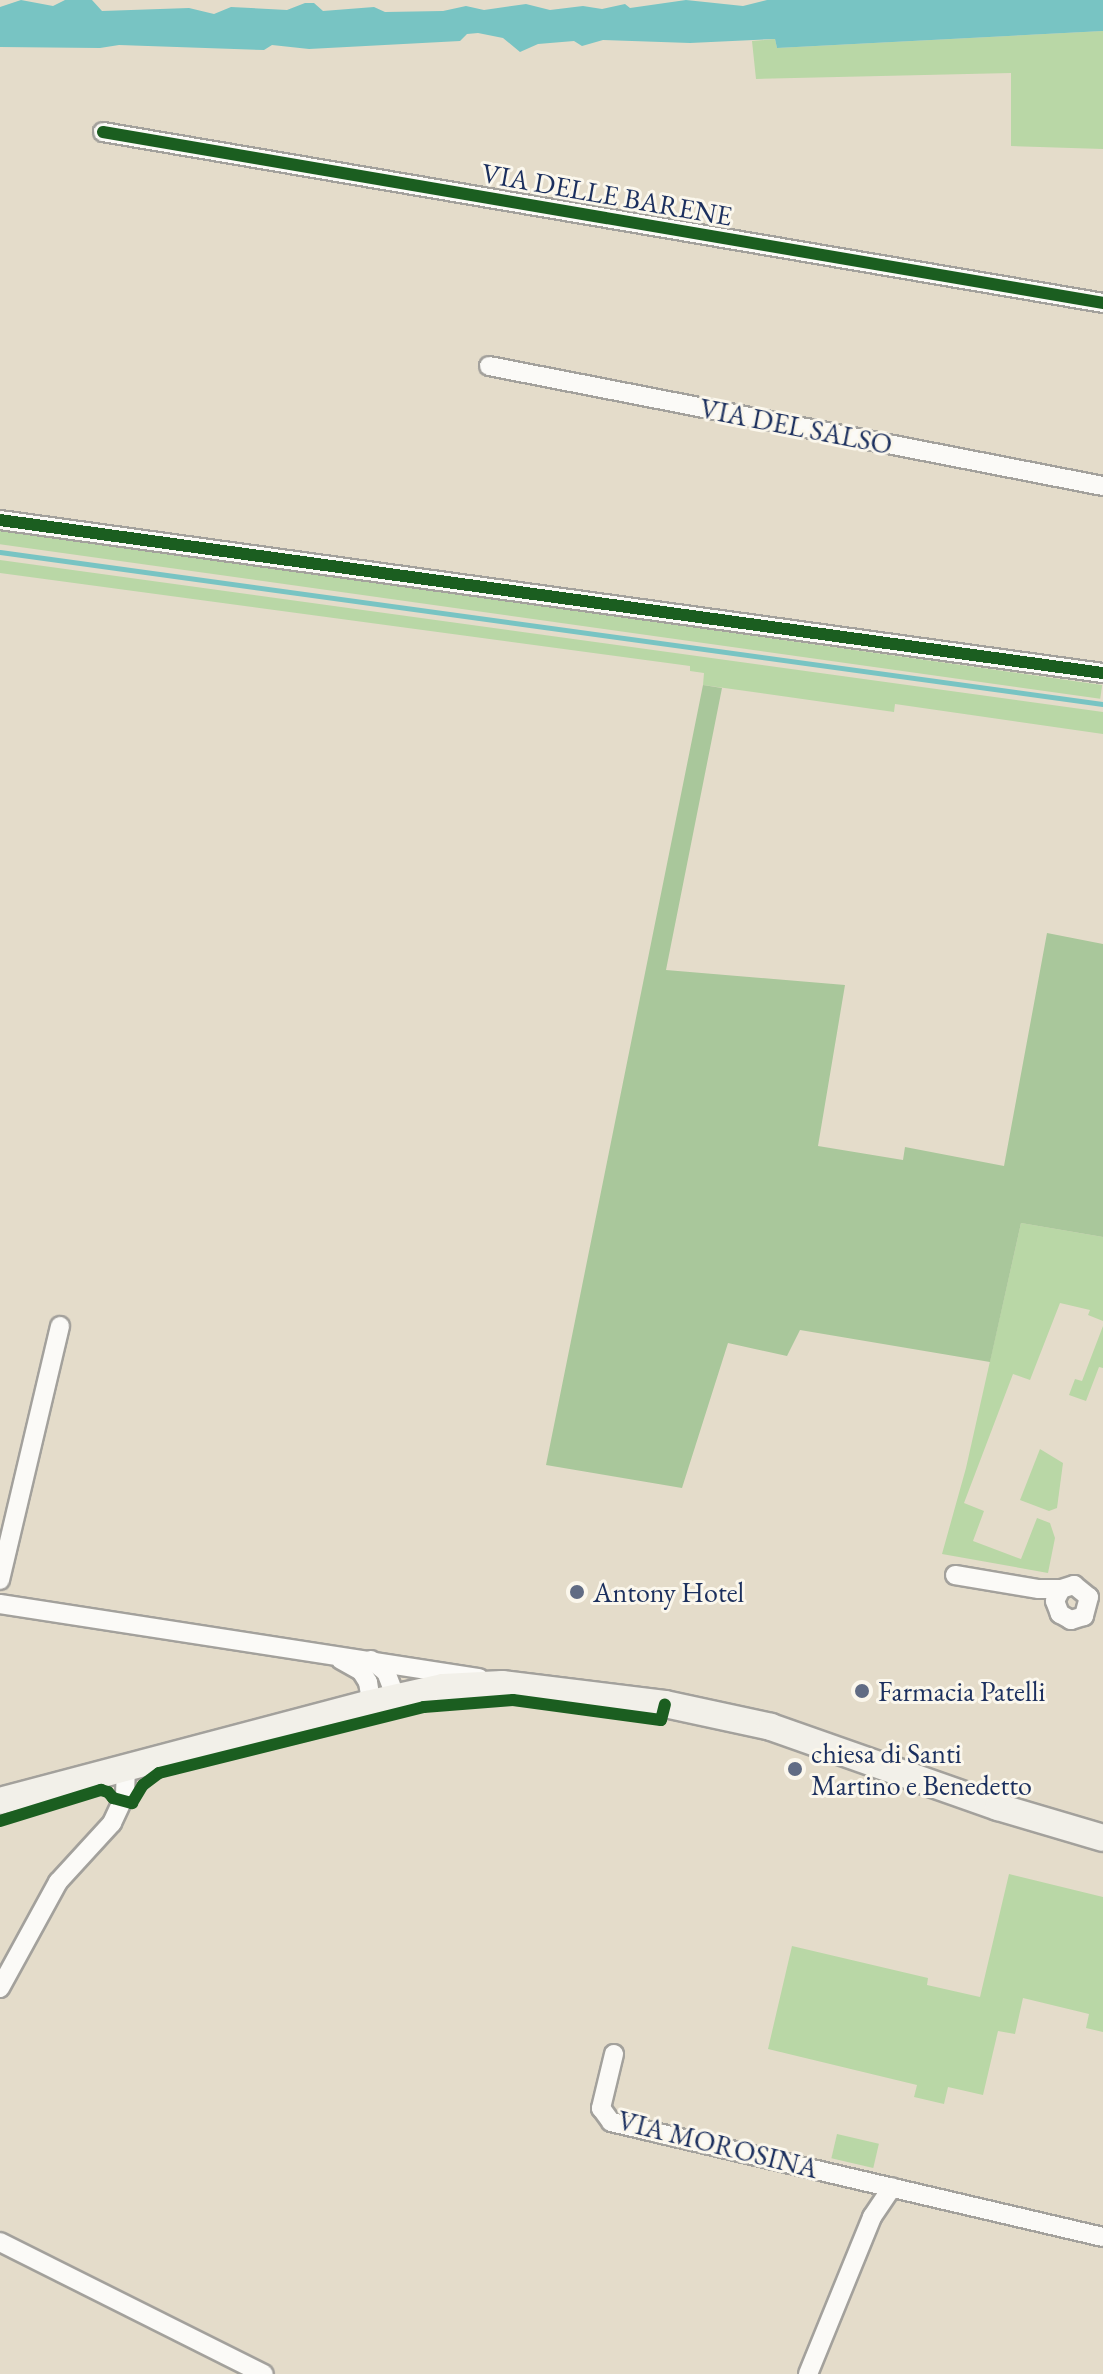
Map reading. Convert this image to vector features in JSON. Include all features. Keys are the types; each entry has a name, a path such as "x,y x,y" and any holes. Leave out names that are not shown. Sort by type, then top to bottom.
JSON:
{"main road":[{"path":"0,1801 367,1704 443,1687 502,1684 665,1704 771,1727 998,1807 1103,1838"}],"street":[{"name":"VIA DELLE BARENE","path":"103,132 1103,303"},
{"name":"VIA DEL SALSO","path":"489,366 1103,486"},
{"path":"0,520 1103,673"},
{"path":"0,1580 60,1326"},
{"path":"955,1575 1061,1589 1055,1601 1060,1614 1071,1620 1084,1616 1103,1624"},
{"path":"0,1604 319,1655 447,1671 502,1684"},
{"path":"319,1655 345,1661 361,1671 370,1694 367,1704"},
{"path":"371,1660 386,1672 396,1698"},
{"path":"0,1988 58,1882 102,1835 120,1809 125,1795 126,1768"},
{"name":"VIA MOROSINA","path":"614,2054 601,2108 611,2122 1103,2237"},
{"path":"808,2374 872,2217 892,2187"},
{"path":"0,2242 264,2374"}],"green space":[{"path":"1103,31 1103,149 1011,146 1011,73 756,79 752,41 775,39 777,48"},
{"path":"0,530 1102,685 1100,699 0,544"},
{"path":"0,560 1103,712 1103,734 895,704 894,712 703,685 704,673 690,671 690,666 0,573"},
{"path":"703,685 722,688 666,970 845,985 818,1146 903,1160 905,1147 1004,1166 1047,933 1103,944 1103,1237 1021,1223 990,1362 800,1330 787,1356 728,1343 682,1488 546,1465"},
{"path":"1021,1223 1103,1237 1103,1321 1088,1315 1090,1310 1060,1303 1030,1380 1013,1374 964,1503 984,1511 973,1541 1021,1559 1037,1518 1050,1523 1055,1538 1048,1573 942,1554 966,1468"},
{"path":"1103,1326 1103,1368 1099,1367 1086,1401 1069,1395 1075,1379 1082,1381"},
{"path":"1040,1449 1063,1463 1057,1508 1049,1511 1020,1500"},
{"path":"1009,1874 1103,1897 1103,2032 1086,2028 1089,2014 1023,1998 1015,2034 998,2031 983,2095 948,2087 944,2104 914,2097 917,2085 768,2049 792,1946 928,1978 927,1985 980,1997"},
{"path":"837,2134 879,2144 873,2168 831,2158"}],"water":[{"path":"21,0 53,6 65,0 92,0 102,11 189,8 214,14 231,7 287,10 305,3 314,3 323,11 374,7 385,12 443,11 466,6 484,10 526,4 550,10 583,6 602,9 625,4 630,8 686,0 743,6 767,0 1103,0 1103,31 777,48 775,39 690,43 603,40 582,46 574,41 538,44 520,52 503,38 478,33 467,34 460,41 309,49 272,45 264,50 119,45 100,48 0,47 0,7"}],"waterway":[{"path":"0,552 1103,704"}],"cycle path":[{"path":"103,132 1103,303"},
{"path":"0,520 1103,673"},
{"path":"0,1821 101,1790 113,1798 132,1803 143,1785 159,1773 424,1707 513,1700 661,1720 665,1704"}],"place":[{"name":"Antony Hotel","path":"577,1592"},
{"name":"Farmacia Patelli","path":"862,1691"},
{"name":"chiesa di Santi Martino e Benedetto","path":"795,1769"}]}
